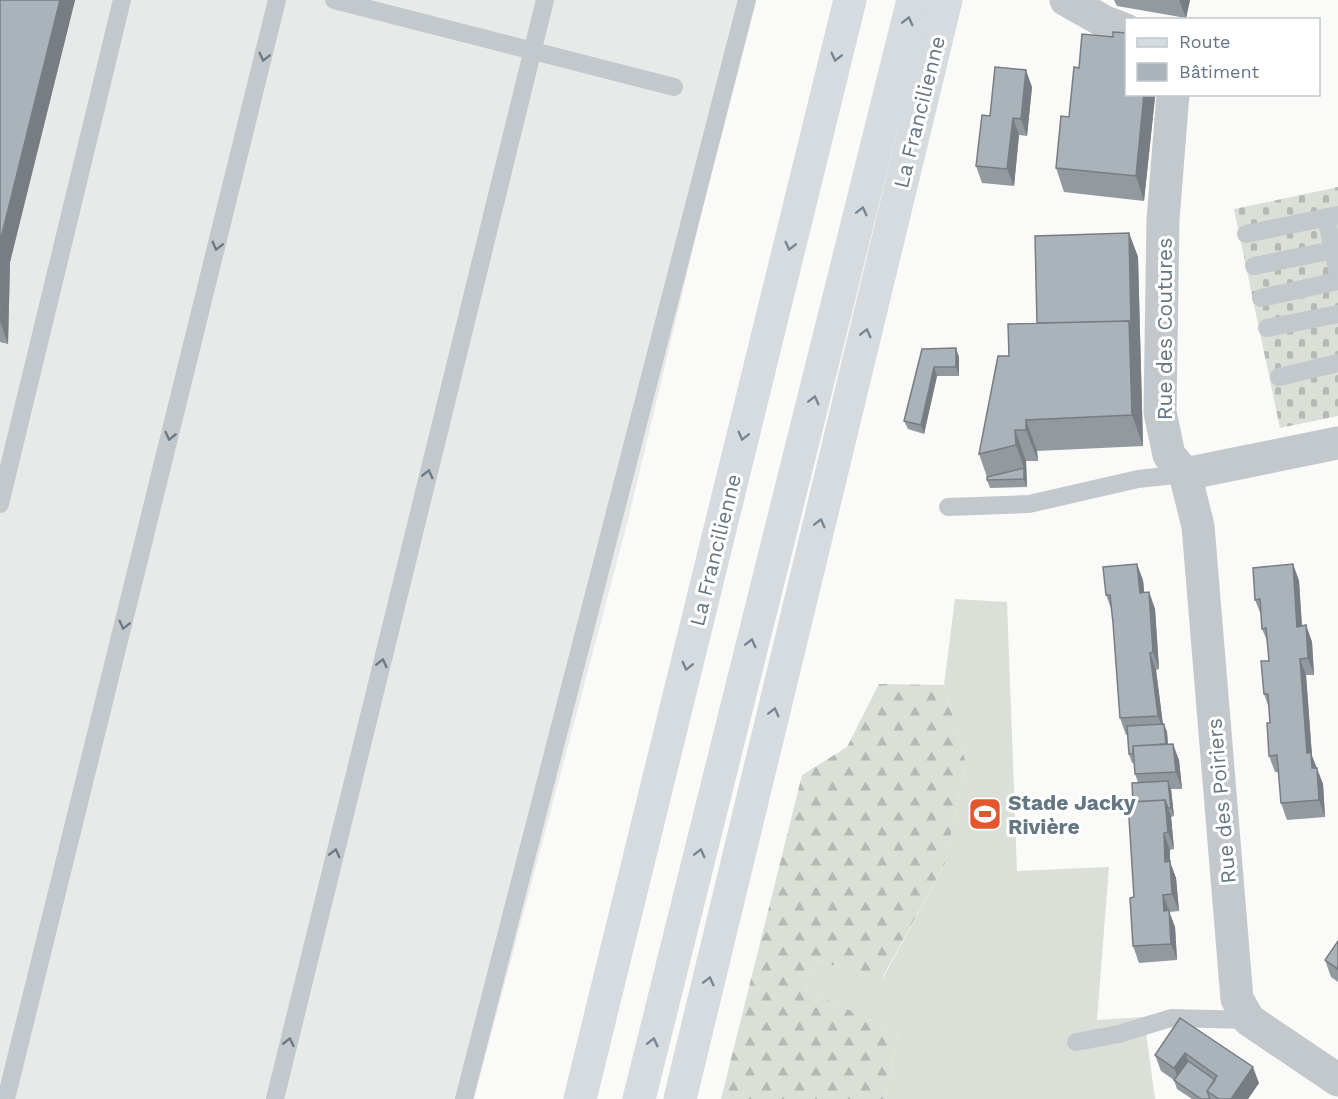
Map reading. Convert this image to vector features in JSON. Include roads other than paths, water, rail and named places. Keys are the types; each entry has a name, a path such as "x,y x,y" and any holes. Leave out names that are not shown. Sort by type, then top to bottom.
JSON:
{"main road":[{"name":"La Francilienne","path":"580,1099 850,0"},
{"path":"639,1099 913,0"},
{"name":"La Francilienne","path":"680,1099 946,0"}],"street":[{"path":"1066,0 1105,22 1125,30"},
{"name":"Rue des Coutures","path":"1173,96 1163,219 1160,412 1169,455 1185,474"},
{"path":"1185,474 1338,443"},
{"name":"Rue des Poiriers","path":"1185,474 1198,526 1237,999 1249,1020"},
{"path":"1249,1020 1338,1083 1328,1099"}],"lane":[{"path":"0,504 122,0"},
{"path":"6,1099 278,0"},
{"path":"334,0 674,87"},
{"path":"275,1099 545,0"},
{"path":"464,1099 747,0"},
{"path":"1246,234 1332,216 1338,274"},
{"path":"1254,266 1335,250"},
{"path":"1261,298 1338,281"},
{"path":"1268,328 1338,314"},
{"path":"1279,376 1338,363"},
{"path":"948,507 1029,504 1138,479 1185,474"},
{"path":"1076,1042 1119,1034 1171,1018 1249,1020"}],"place":[{"name":"Stade Jacky Rivière","path":"985,814"}]}
